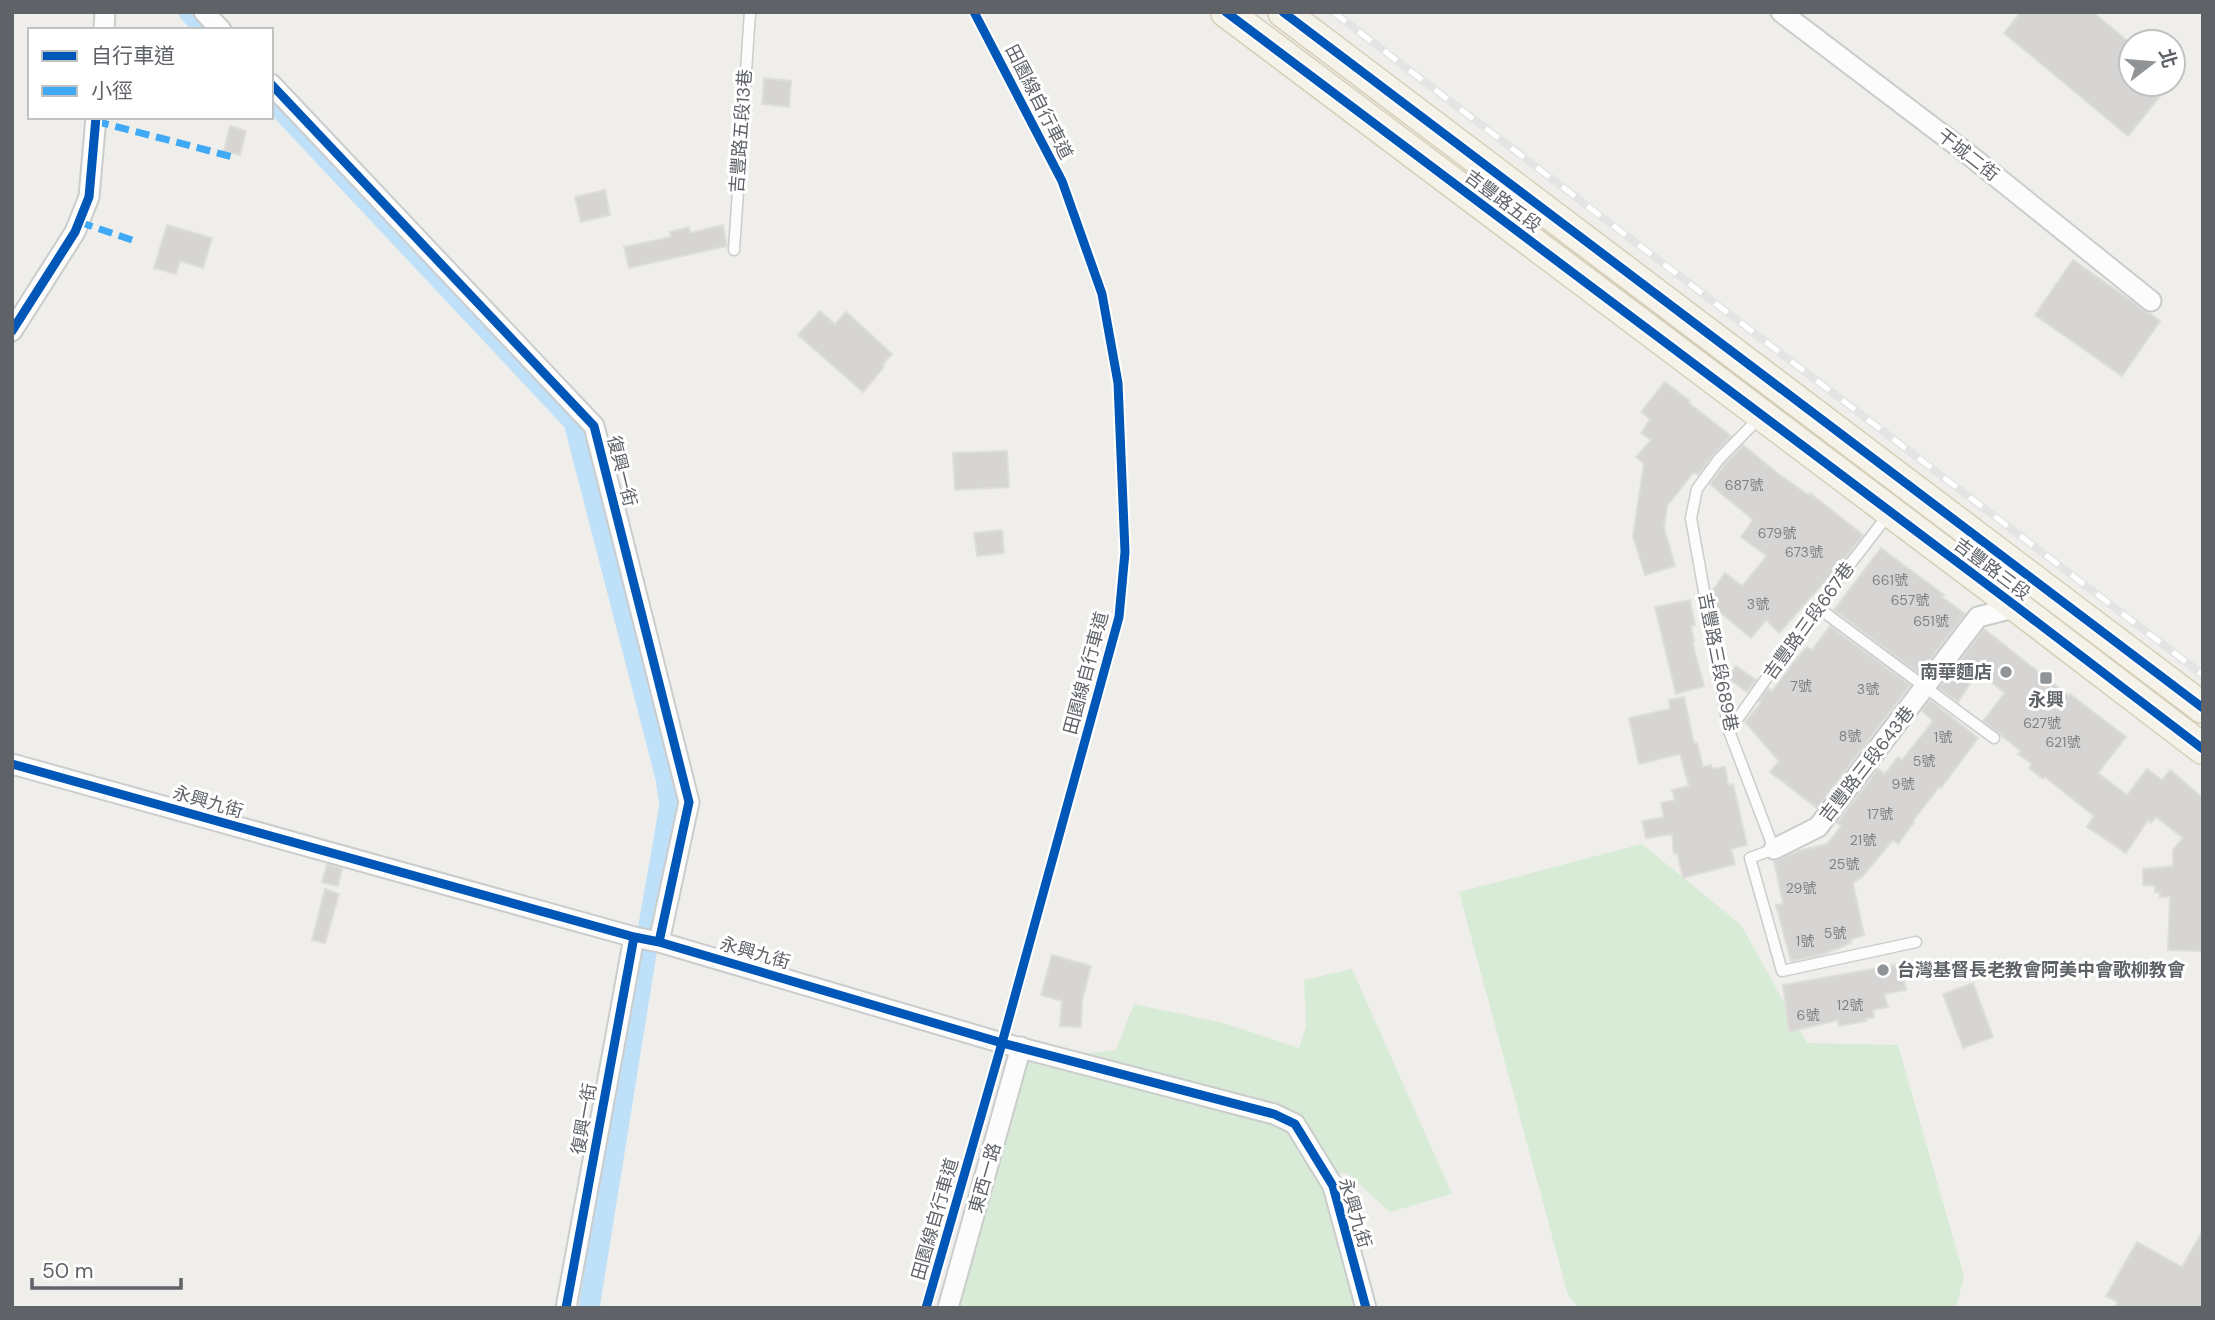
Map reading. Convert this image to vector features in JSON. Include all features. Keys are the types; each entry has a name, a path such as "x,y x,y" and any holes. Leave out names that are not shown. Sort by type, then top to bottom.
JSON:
{"main road":[{"name":"吉豐路五段","path":"1226,12 1771,402"},
{"name":"吉豐路五段","path":"1283,12 1771,402"},
{"name":"吉豐路三段","path":"1771,402 1890,512 2203,749"},
{"name":"吉豐路三段","path":"1771,402 2036,583 2203,708"}],"street":[{"path":"204,12 219,28"},
{"name":"干城二街","path":"1781,12 1968,154 2151,301"},
{"name":"復興一街","path":"273,85 594,426 689,802 659,942"},
{"path":"12,331 75,232 89,198 96,119"},
{"path":"2017,607 2036,583"},
{"name":"吉豐路三段643巷","path":"1774,849 1818,827 1979,617 2017,607"},
{"name":"永興九街","path":"12,764 659,942 1021,1047 1274,1114 1295,1124 1333,1186 1366,1308"},
{"name":"復興一街","path":"566,1308 634,937"},
{"name":"東西一路","path":"948,1308 1021,1047"}],"lane":[{"name":"吉豐路五段13巷","path":"734,250 750,12"},
{"name":"吉豐路三段689巷","path":"1771,402 1719,459 1696,489 1691,518 1729,731 1774,849"},
{"name":"吉豐路三段667巷","path":"1729,731 1817,607 1890,512"},
{"path":"1817,607 1994,738"},
{"path":"1774,849 1751,858 1782,971 1916,942"}],"green space":[{"path":"1642,844 1741,925 1807,1043 1898,1045 1964,1276 1956,1308 1579,1308 1568,1295 1459,892"},
{"path":"1352,969 1452,1194 1390,1212 1348,1174 1336,1176 1362,1308 955,1308 1028,1060 1116,1050 1134,1004 1223,1023 1299,1048 1306,1026 1304,980"}],"building":[{"path":"2021,12 2093,12 2117,32 2117,98 2159,98 2128,136 2004,33"},
{"path":"764,78 791,81 789,107 762,104"},
{"path":"230,126 246,131 240,155 224,151"},
{"path":"605,190 610,215 581,222 575,197"},
{"path":"167,225 212,238 203,268 180,261 176,274 154,268"},
{"path":"723,225 727,246 629,268 624,247 671,237 670,232 689,227 690,233"},
{"path":"2073,260 2160,321 2122,376 2035,315"},
{"path":"820,311 835,324 846,312 892,354 863,392 798,335"},
{"path":"1665,382 1731,436 1698,475 1694,472 1667,506 1664,528 1675,566 1645,575 1633,536 1644,464 1636,457 1651,440 1641,433 1650,419 1641,412"},
{"path":"1743,445 1863,535 1779,633 1766,620 1751,638 1715,608 1712,591 1725,573 1742,586 1767,556 1741,537 1753,520 1710,484"},
{"path":"1007,451 1009,487 955,490 953,453"},
{"path":"1002,530 1004,553 977,556 974,533"},
{"path":"1881,548 1965,614 1919,674 1834,610"},
{"path":"1690,600 1695,625 1691,626 1692,642 1704,686 1676,694 1655,607"},
{"path":"1830,626 1910,685 1817,808 1770,772 1779,761 1745,722 1761,703 1759,701 1768,688 1772,691 1797,658 1807,647 1812,650"},
{"path":"1984,629 2126,737 2098,773 2127,795 2147,769 2162,780 2170,770 2203,798 2203,951 2168,950 2170,897 2160,897 2160,893 2155,892 2155,886 2143,885 2143,869 2173,866 2173,850 2183,838 2156,817 2151,823 2148,820 2126,853 2087,827 2094,816 2045,777 2043,779 2029,768 2032,764 2018,754 2021,751 1983,721 2005,693 1978,671 1958,702 1939,688"},
{"path":"1736,666 1756,680 1747,692 1728,678"},
{"path":"1684,697 1694,743 1697,743 1703,767 1725,767 1728,785 1733,784 1747,845 1731,849 1735,864 1683,878 1677,853 1674,854 1672,834 1646,838 1642,821 1664,817 1661,803 1675,800 1672,790 1689,786 1680,754 1639,764 1629,718 1670,709 1669,700"},
{"path":"1930,700 1978,738 1898,844 1893,840 1863,876 1853,883 1864,935 1824,954 1791,961 1776,905 1783,904 1774,861 1798,851 1827,844 1841,826 1837,823 1878,769 1885,774 1898,757 1902,760 1933,721 1922,711"},
{"path":"327,864 342,869 338,886 322,882"},
{"path":"325,889 339,894 325,943 312,940"},
{"path":"1052,955 1091,966 1082,1001 1081,1027 1060,1026 1062,1001 1041,995"},
{"path":"1901,964 1906,990 1884,994 1888,1007 1873,1010 1874,1017 1839,1026 1838,1020 1789,1032 1783,985"},
{"path":"1973,983 1993,1037 1963,1048 1943,994"},
{"path":"2203,1230 2203,1308 2114,1308 2118,1302 2106,1296 2137,1242 2182,1267"}],"waterway":[{"path":"189,12 204,28"},
{"path":"273,101 574,422 666,778 670,805 649,925"},
{"path":"589,1308 647,947"}],"railway":[{"path":"1333,12 2203,675"}],"marked path":[{"path":"95,121 237,158"},
{"path":"79,222 135,241"}],"cycle path":[{"name":"田園線自行車道","path":"926,1308 1119,617 1125,552 1118,383 1102,294 1062,181 974,12"},
{"path":"1226,12 2203,749"},
{"path":"1283,12 2203,708"},
{"path":"273,86 594,426 689,802 659,942"},
{"path":"12,331 75,232 89,197 96,119"},
{"path":"12,764 659,942 1002,1043 1274,1114 1295,1124 1333,1186 1366,1308"},
{"path":"566,1308 634,937"}],"place":[{"name":"南華麵店","path":"2006,672"},
{"name":"永興","path":"2046,678"},
{"name":"台灣基督長老教會阿美中會歌柳教會","path":"1883,970"}]}
